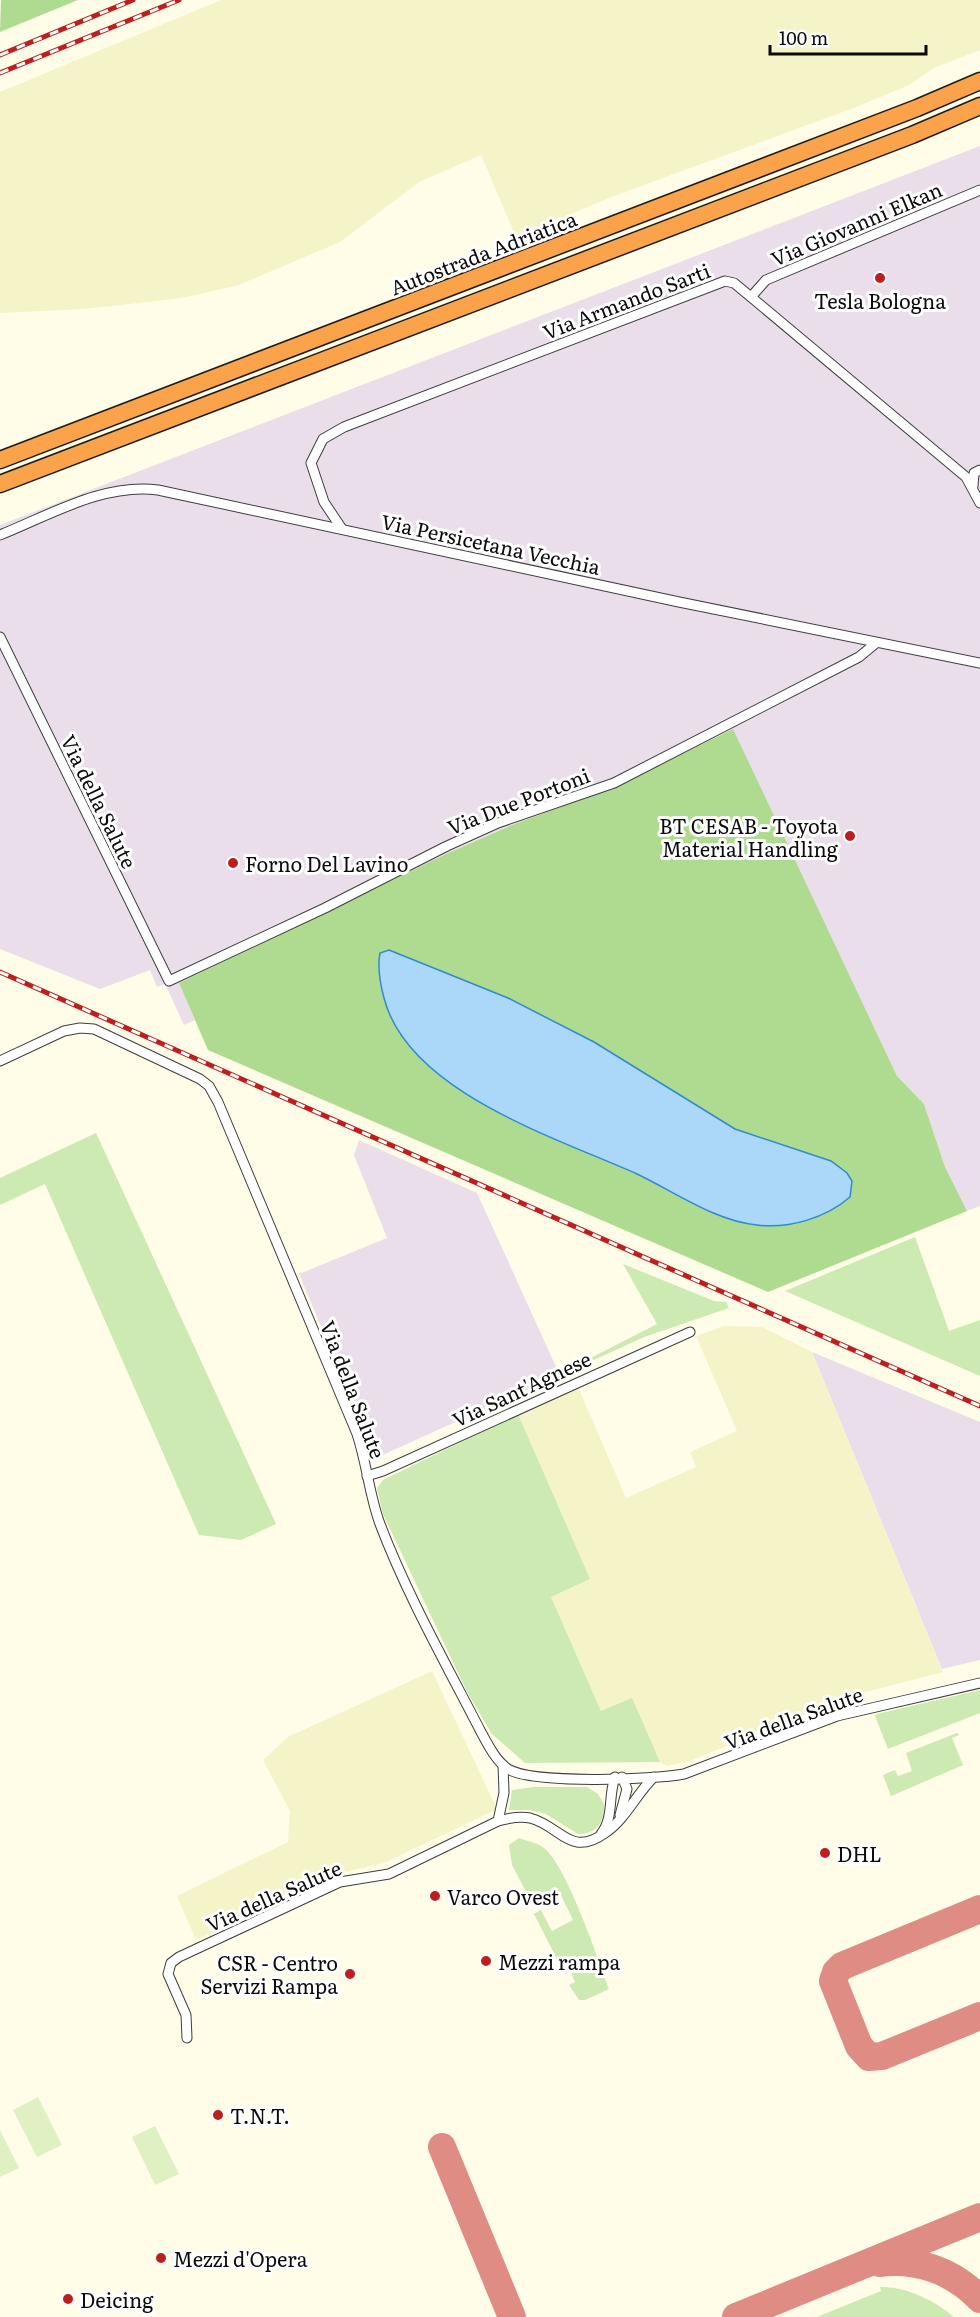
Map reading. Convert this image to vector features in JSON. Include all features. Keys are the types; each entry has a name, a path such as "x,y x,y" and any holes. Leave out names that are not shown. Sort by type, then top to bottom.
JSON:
{"highway":[{"name":"Autostrada Adriatica","path":"0,460 917,108 980,81"},
{"path":"0,484 901,139 980,106"}],"street":[{"name":"Via Giovanni Elkan","path":"751,297 766,280 980,190"},
{"name":"Via Armando Sarti","path":"342,529 325,504 311,463 323,439 358,423 725,281 734,283 961,472 973,486 980,503"},
{"path":"973,486 974,473 980,470"},
{"name":"Via Persicetana Vecchia","path":"0,535 100,495 142,488 980,663"},
{"path":"318,523 325,504"},
{"name":"Via della Salute","path":"0,637 169,981"},
{"name":"Via Due Portoni","path":"169,981 325,908 455,842 498,823 614,783 859,657 876,643"},
{"name":"Via della Salute","path":"0,1061 64,1031 87,1028 187,1072 209,1086 218,1102 357,1434 367,1464 367,1476 381,1525 481,1732 503,1765 519,1774 535,1777 674,1776 698,1770 837,1716 980,1683"},
{"name":"Via Sant'Agnese","path":"367,1476 383,1471 690,1332"},
{"path":"498,1821 504,1793 503,1765"},
{"path":"595,1839 607,1826 610,1791 619,1777 627,1789 620,1818"},
{"path":"595,1839 612,1828 654,1777"},
{"name":"Via della Salute","path":"187,2038 186,2014 168,1974 171,1963 179,1957 340,1882 389,1874 498,1821 512,1817 530,1818 545,1824 572,1843 595,1839"}],"shaded area":[{"path":"980,146 980,1206 967,1211 945,1167 924,1104 897,1076 732,729 614,787 512,825 446,854 179,983 195,1020 184,1025 165,984 157,987 150,970 100,989 0,949 0,525"},
{"path":"359,1140 477,1193 557,1369 555,1377 376,1458 299,1274 387,1238 354,1155"},
{"path":"812,1352 980,1422 980,1660 942,1669"}],"green space":[{"path":"1,0 78,0 0,32"},
{"path":"221,0 980,0 980,50 934,68 909,85 859,106 614,196 516,237 481,155 419,182 340,242 239,285 182,298 85,309 0,313 0,92"},
{"path":"733,729 897,1076 924,1104 945,1167 967,1211 768,1292 208,1050 179,983 446,854 512,825 614,787"},
{"path":"96,1133 276,1524 241,1540 199,1535 45,1184 0,1205 0,1178"},
{"path":"915,1237 949,1331 980,1320 980,1376 785,1291"},
{"path":"623,1264 714,1301 726,1302 729,1308 644,1337 570,1371 573,1367 657,1324"},
{"path":"724,1326 762,1327 812,1352 943,1672 843,1698 690,1761 667,1766 660,1762 657,1754 601,1711 551,1597 590,1579 518,1414 578,1387 626,1498 696,1467 690,1452 737,1431 696,1336"},
{"path":"518,1414 590,1579 551,1597 601,1711 632,1698 660,1762 525,1763 492,1734 467,1692 383,1514 377,1488 383,1480"},
{"path":"432,1671 497,1809 384,1863 345,1872 196,1940 177,1896 288,1842 290,1811 263,1760 288,1737"},
{"path":"980,1690 980,1713 888,1749 875,1716 877,1714"},
{"path":"957,1733 959,1735 952,1738 963,1765 891,1796 883,1775 895,1770 898,1776 912,1771 906,1753"},
{"path":"534,1787 587,1787 598,1794 604,1804 599,1826 590,1832 578,1834 546,1814 530,1810 509,1810 512,1790"},
{"path":"519,1838 541,1846 560,1870 580,1912 609,1989 585,2000 579,2000 569,1985 575,1982 567,1963 560,1965 534,1914 541,1910 552,1931 573,1920 559,1891 532,1903 512,1865 509,1845"},
{"path":"38,2097 62,2145 37,2157 13,2110"},
{"path":"155,2126 179,2174 155,2185 132,2137"},
{"path":"0,2130 19,2168 0,2177"},
{"path":"880,2287 900,2289 920,2296 938,2305 954,2317 817,2317 881,2291"}],"water":[{"path":"389,950 508,998 594,1042 735,1129 831,1161 847,1173 852,1181 850,1197 830,1211 794,1223 769,1226 741,1222 711,1212 637,1174 567,1145 490,1108 454,1086 422,1060 398,1031 384,998 379,976 380,953"}],"taxiway":[{"path":"980,1909 842,1966 836,1972 833,1981 859,2046 869,2057 882,2056 980,2016"},
{"path":"442,2147 512,2317"},
{"path":"736,2317 980,2217"},
{"path":"879,2263 907,2263 934,2269 958,2281 980,2299"}],"railway":[{"path":"0,55 133,0"},
{"path":"0,73 179,0"},
{"path":"0,972 980,1406"}],"place":[{"name":"Tesla Bologna","path":"880,278"},
{"name":"BT CESAB - Toyota Material Handling","path":"850,836"},
{"name":"Forno Del Lavino","path":"233,863"},
{"name":"DHL","path":"825,1853"},
{"name":"Varco Ovest","path":"435,1896"},
{"name":"Mezzi rampa","path":"486,1961"},
{"name":"CSR - Centro Servizi Rampa","path":"350,1974"},
{"name":"T.N.T.","path":"218,2115"},
{"name":"Mezzi d'Opera","path":"161,2258"},
{"name":"Deicing","path":"68,2299"}]}
